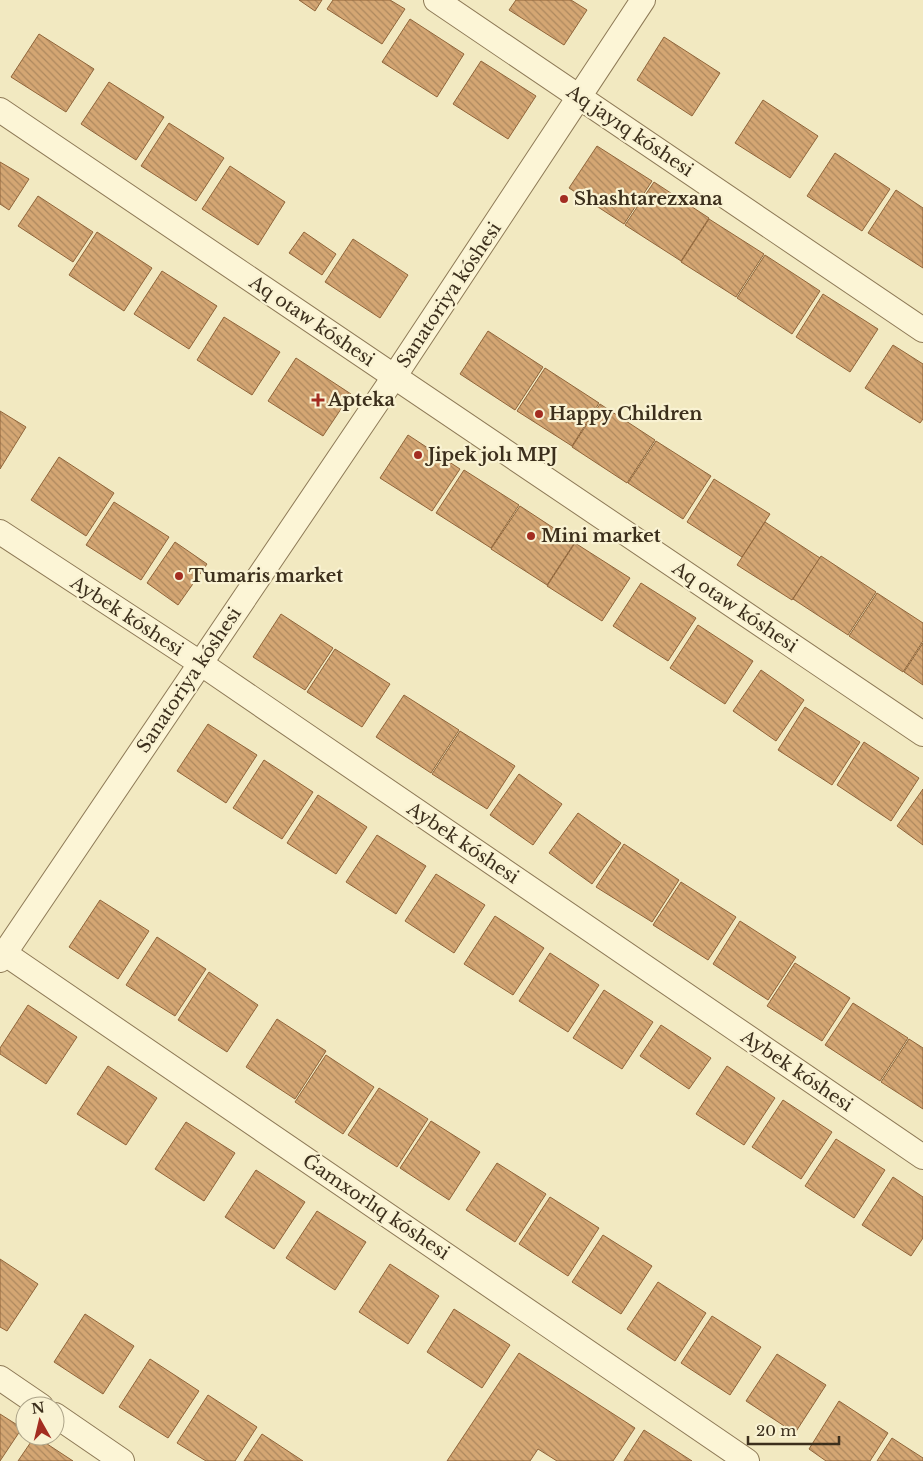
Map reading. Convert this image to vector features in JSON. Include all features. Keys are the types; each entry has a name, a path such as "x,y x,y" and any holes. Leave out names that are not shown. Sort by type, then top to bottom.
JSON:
{"street":[{"name":"Aq jayıq kóshesi","path":"436,0 923,330"},
{"name":"Sanatoriya kóshesi","path":"2,957 394,377 643,0"},
{"name":"Aq otaw kóshesi","path":"0,110 923,734"},
{"name":"Aybek kóshesi","path":"0,532 200,663 923,1157"},
{"name":"Ǵamxorlıq kóshesi","path":"2,957 747,1461"},
{"path":"0,1378 26,1396"},
{"path":"65,1422 122,1461"}],"building":[{"path":"299,0 322,0 315,11"},
{"path":"333,0 390,0 405,9 382,44 327,9"},
{"path":"516,0 571,0 587,10 564,45 509,10"},
{"path":"410,19 464,54 437,97 382,62"},
{"path":"39,34 94,69 66,112 11,77"},
{"path":"664,37 720,73 692,116 637,80"},
{"path":"481,61 536,96 508,139 453,104"},
{"path":"109,82 164,117 136,160 81,124"},
{"path":"763,100 818,136 790,178 735,143"},
{"path":"169,123 224,158 196,201 141,166"},
{"path":"597,146 652,181 624,224 569,188"},
{"path":"835,153 890,189 862,231 807,196"},
{"path":"0,162 29,179 9,210 0,204"},
{"path":"230,166 285,202 258,245 202,209"},
{"path":"654,182 709,218 681,261 625,225"},
{"path":"896,190 923,208 923,268 868,233"},
{"path":"38,196 93,232 73,262 18,226"},
{"path":"709,219 764,254 736,297 681,262"},
{"path":"97,232 152,268 124,311 69,275"},
{"path":"304,232 336,254 322,275 289,253"},
{"path":"353,239 408,275 380,318 325,282"},
{"path":"765,255 820,291 792,334 737,298"},
{"path":"162,271 217,306 189,349 134,314"},
{"path":"823,294 878,329 850,372 796,337"},
{"path":"224,317 280,352 252,395 197,360"},
{"path":"488,331 543,367 515,410 460,374"},
{"path":"893,345 923,364 923,419 920,423 865,388"},
{"path":"296,358 351,394 323,436 268,401"},
{"path":"545,368 599,403 572,446 517,411"},
{"path":"600,404 655,440 627,483 572,447"},
{"path":"0,411 26,427 0,469"},
{"path":"408,435 460,469 432,511 380,478"},
{"path":"656,441 711,476 683,519 628,483"},
{"path":"59,457 114,493 86,536 31,500"},
{"path":"464,470 519,505 491,548 436,513"},
{"path":"714,479 770,514 742,557 687,522"},
{"path":"114,502 169,537 141,580 86,545"},
{"path":"520,506 575,542 547,585 491,549"},
{"path":"765,522 820,558 792,600 737,565"},
{"path":"175,542 207,564 178,605 147,583"},
{"path":"575,543 630,578 602,621 547,586"},
{"path":"821,556 876,592 848,635 793,599"},
{"path":"641,583 696,618 668,661 613,626"},
{"path":"877,593 923,623 923,641 903,672 849,636"},
{"path":"281,614 333,648 305,690 253,657"},
{"path":"698,625 753,661 725,704 670,668"},
{"path":"923,643 923,685 904,672"},
{"path":"335,649 390,684 362,727 307,692"},
{"path":"761,670 804,700 776,741 733,711"},
{"path":"404,695 459,730 431,773 376,737"},
{"path":"805,707 860,742 832,785 778,750"},
{"path":"208,724 257,755 226,803 177,771"},
{"path":"460,731 515,766 487,809 432,774"},
{"path":"864,742 919,778 891,821 837,785"},
{"path":"264,760 313,792 282,839 233,808"},
{"path":"519,774 562,804 533,845 490,815"},
{"path":"923,789 923,845 897,826"},
{"path":"318,795 367,827 336,874 287,843"},
{"path":"578,813 621,843 592,884 549,853"},
{"path":"377,835 426,866 396,914 346,882"},
{"path":"624,844 679,880 652,922 596,887"},
{"path":"436,874 485,905 454,953 405,921"},
{"path":"681,882 736,917 708,960 653,925"},
{"path":"100,900 149,931 118,979 69,947"},
{"path":"495,916 544,948 513,995 464,964"},
{"path":"740,921 796,957 768,1000 713,964"},
{"path":"157,937 206,969 175,1016 126,985"},
{"path":"550,953 599,985 568,1032 519,1001"},
{"path":"795,963 850,998 822,1041 767,1006"},
{"path":"209,972 258,1005 227,1052 178,1020"},
{"path":"604,990 653,1022 622,1069 573,1038"},
{"path":"853,1003 908,1038 880,1081 825,1045"},
{"path":"28,1005 77,1037 46,1084 0,1054 0,1048"},
{"path":"277,1019 326,1051 295,1099 246,1067"},
{"path":"661,1025 711,1058 689,1089 640,1056"},
{"path":"909,1039 923,1048 923,1109 881,1082"},
{"path":"326,1055 374,1087 343,1134 295,1102"},
{"path":"108,1066 157,1098 126,1145 77,1114"},
{"path":"727,1066 775,1098 744,1145 696,1114"},
{"path":"379,1088 428,1119 397,1167 348,1135"},
{"path":"783,1100 832,1132 801,1179 752,1147"},
{"path":"431,1121 480,1152 449,1200 400,1168"},
{"path":"186,1122 235,1153 204,1201 155,1169"},
{"path":"836,1139 885,1170 854,1218 805,1186"},
{"path":"497,1163 546,1194 515,1242 466,1210"},
{"path":"256,1170 305,1202 274,1249 225,1217"},
{"path":"893,1177 923,1197 923,1238 911,1256 862,1225"},
{"path":"550,1197 599,1228 568,1276 519,1244"},
{"path":"317,1211 366,1242 335,1290 286,1258"},
{"path":"603,1235 652,1266 621,1314 572,1282"},
{"path":"0,1259 38,1284 7,1331 0,1327"},
{"path":"390,1264 439,1296 408,1344 359,1312"},
{"path":"658,1282 706,1313 675,1361 627,1329"},
{"path":"454,1309 510,1345 482,1388 427,1352"},
{"path":"85,1314 134,1346 103,1394 54,1362"},
{"path":"712,1316 761,1347 730,1395 681,1363"},
{"path":"519,1353 635,1428 613,1461 557,1461 538,1449 530,1461 447,1461"},
{"path":"777,1354 826,1385 795,1433 746,1401"},
{"path":"150,1359 199,1391 168,1438 119,1407"},
{"path":"208,1395 257,1427 235,1461 206,1461 177,1443"},
{"path":"839,1401 888,1433 870,1461 826,1461 809,1449"},
{"path":"0,1414 15,1424 15,1438 0,1461"},
{"path":"644,1430 692,1461 624,1461"},
{"path":"262,1434 303,1461 244,1461"},
{"path":"892,1438 923,1458 923,1461 877,1461"},
{"path":"28,1446 50,1446 73,1461 18,1461"}],"place":[{"name":"Shashtarezxana","path":"564,199"},
{"name":"Apteka","path":"318,400"},
{"name":"Happy Children","path":"539,414"},
{"name":"Jipek jolı MPJ","path":"418,455"},
{"name":"Mini market","path":"531,536"},
{"name":"Tumaris market","path":"179,576"}]}
